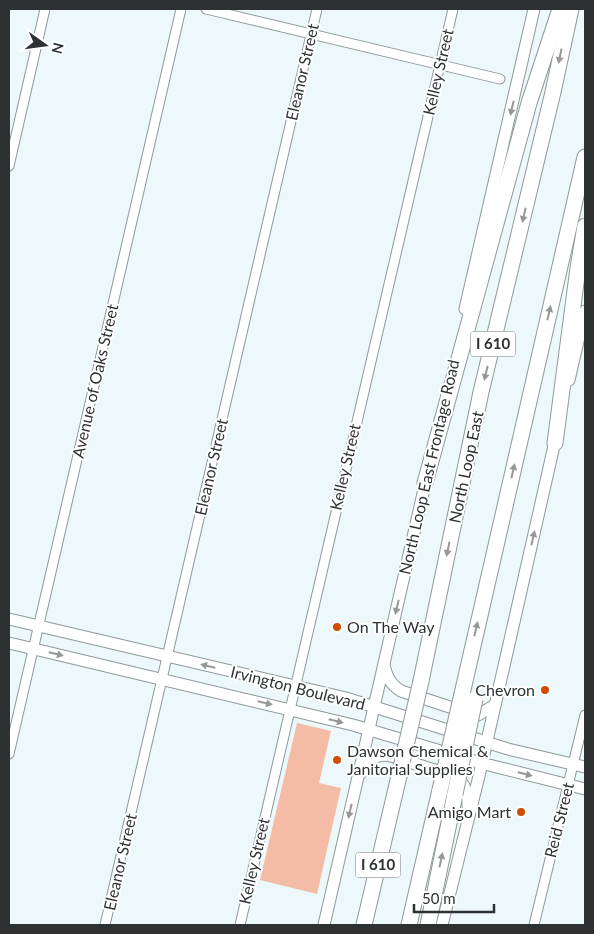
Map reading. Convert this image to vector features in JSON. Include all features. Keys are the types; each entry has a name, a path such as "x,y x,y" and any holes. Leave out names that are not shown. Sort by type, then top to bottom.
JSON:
{"highway":[{"path":"426,483 529,104 560,9"},
{"name":"North Loop East","path":"364,925 421,681 482,392 571,9"},
{"name":"I 610","path":"409,925 447,792 468,696 470,654 585,157"},
{"path":"555,443 585,226"},
{"path":"428,925 447,792"},
{"path":"353,925 392,804"}],"main road":[{"name":"North Loop East Frontage Road","path":"324,925 534,9"},
{"path":"442,925 495,705 585,311"},
{"name":"Irvington Boulevard","path":"9,619 346,698 508,749 585,767"},
{"name":"Irvington Boulevard","path":"9,643 289,709 481,763 585,789"},
{"path":"384,663 387,678 393,686 401,691 471,714 478,715 495,705"},
{"path":"358,777 370,760 378,755 388,755 456,777 462,782 468,793 469,812"}],"street":[{"path":"9,166 45,9"},
{"name":"Avenue of Oaks Street","path":"9,754 181,9"},
{"path":"206,9 500,79"},
{"name":"Eleanor Street","path":"105,925 317,9"},
{"name":"Kelley Street","path":"240,925 452,9"},
{"name":"Reid Street","path":"534,925 585,715"}],"shaded area":[{"path":"297,723 331,731 319,783 341,788 317,894 260,880"}],"place":[{"name":"On The Way","path":"337,627"},
{"name":"Chevron","path":"545,690"},
{"name":"Dawson Chemical & Janitorial Supplies","path":"337,760"},
{"name":"Amigo Mart","path":"521,812"}]}
